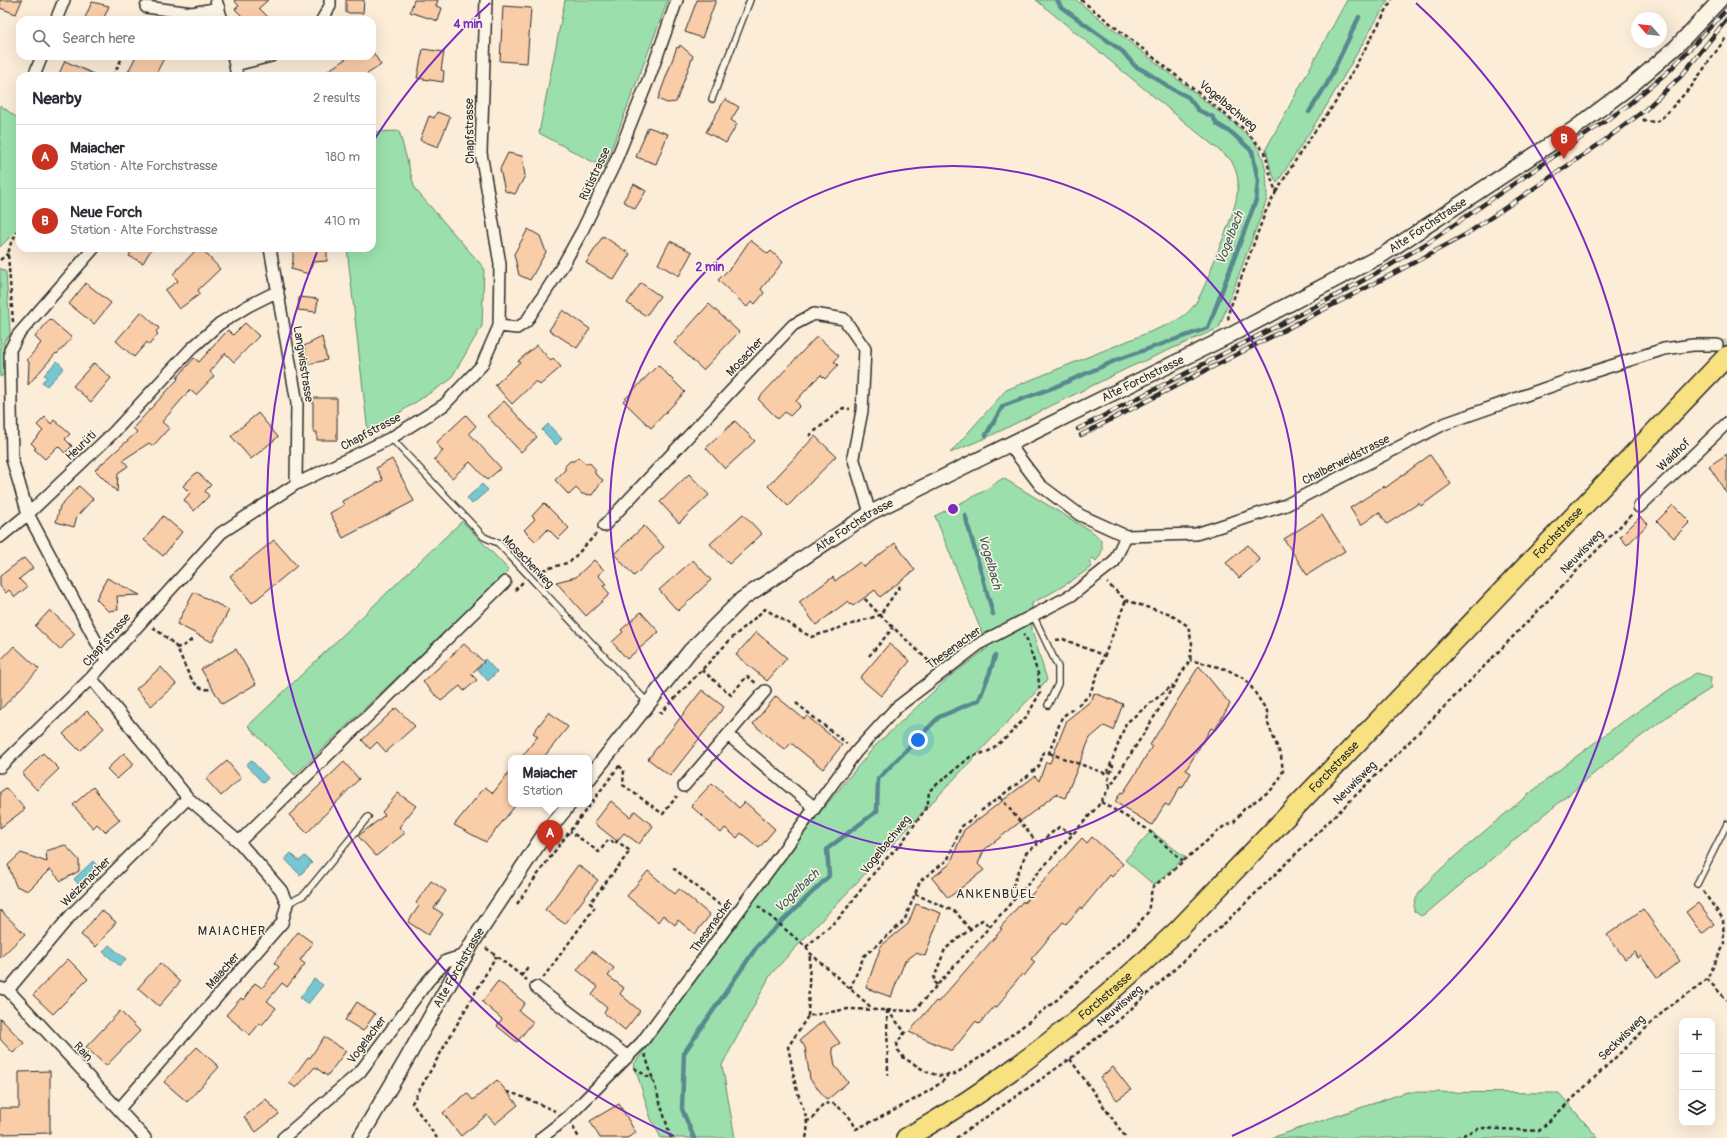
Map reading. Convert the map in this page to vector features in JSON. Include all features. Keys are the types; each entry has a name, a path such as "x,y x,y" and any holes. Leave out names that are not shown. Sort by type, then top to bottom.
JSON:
{"highway":[{"name":"Forchstrasse","path":"906,1138 986,1088 1062,1032 1126,979 1177,931 1722,350"},
{"name":"Forchstrasse","path":"926,1138 980,1104 1064,1044 1109,1007 1156,964 1244,877 1727,370"}],"street":[{"path":"58,16 64,0"},
{"path":"324,16 330,6 330,0"},
{"name":"Chapfstrasse","path":"0,767 91,678 221,533 296,484 391,438 444,405 482,366 499,326 500,264 481,153 486,0"},
{"name":"Rütistrasse","path":"499,326 517,328 526,322 560,271 582,231 614,165 651,73 677,0"},
{"name":"Alte Forchstrasse","path":"592,775 653,708 690,650 742,599 870,513 1227,337 1384,254 1575,128 1631,86 1660,62 1720,0"},
{"path":"146,7 192,13 218,4 221,16"},
{"path":"36,72 40,60"},
{"path":"234,60 237,72"},
{"path":"91,252 18,335 10,350 12,459 28,514 106,660"},
{"name":"Langwisstrasse","path":"271,252 296,403 296,484"},
{"name":"Heurüti","path":"0,537 28,514 114,432 191,349 219,324 248,306 278,291"},
{"name":"Mosacher","path":"604,526 793,325 814,314 844,319 865,349 862,411 853,458 870,513"},
{"name":"Chalberweidstrasse","path":"1009,444 1040,484 1080,515 1126,536 1196,534 1286,505 1444,424 1580,376 1664,350 1693,345 1722,350"},
{"name":"Waidhof","path":"1639,507 1727,423"},
{"name":"Thesenacher","path":"541,1138 568,1117 642,1042 856,752 896,708 982,642 1072,595 1114,562 1126,536"},
{"path":"239,842 505,582"},
{"path":"91,678 188,798 239,842 281,890 287,904"},
{"path":"684,786 765,691"},
{"path":"728,735 815,808"},
{"name":"Weizenacher","path":"4,989 70,915 188,798"},
{"name":"Alte Forchstrasse","path":"360,1138 405,1062 465,955 544,835 567,807"},
{"name":"Maiacher","path":"119,1109 282,923 287,904"},
{"name":"Vogelacher","path":"283,1138 360,1072 428,981 446,961 465,955"},
{"path":"536,987 626,1059"},
{"name":"Rain","path":"4,989 145,1138"}],"lane":[{"path":"712,99 750,0"},
{"name":"Mosacherweg","path":"391,438 484,538 498,543 653,708"},
{"path":"1033,615 1058,667 1058,684 1048,704"},
{"path":"287,904 304,895 368,817"},
{"path":"1697,884 1727,824"}],"path":[{"name":"Vogelbachweg","path":"1081,0 1245,130 1265,152 1276,192"},
{"path":"1227,337 1228,311 1265,213 1305,145 1335,103 1392,0"},
{"path":"1643,119 1645,121 1656,122 1662,118 1691,87 1727,36"},
{"path":"115,72 121,60"},
{"path":"16,235 8,254 13,324 18,335"},
{"path":"0,260 8,254"},
{"path":"810,436 843,408 862,411"},
{"name":"Neuwisweg","path":"956,1138 1070,1059 1119,1020 1223,925 1466,685 1639,507"},
{"path":"529,577 534,573 570,562 604,526"},
{"path":"808,1016 848,1009 914,1011 1101,802 1190,660 1192,644 1188,626 1168,613 1126,600 1098,574"},
{"path":"653,708 661,713 731,639 765,609 810,637 880,615 900,586"},
{"path":"864,598 893,628 941,673"},
{"path":"1078,705 1089,696 1126,600"},
{"path":"144,618 176,648 192,680 200,687 207,690 210,689"},
{"name":"Vogelbachweg","path":"806,947 840,917 880,865 900,845 925,810 928,802 929,791 970,757 990,751 1006,738 1027,716 1040,694 1038,674 1026,637 1014,625"},
{"path":"869,656 893,628"},
{"path":"176,648 185,645 194,638"},
{"path":"1046,642 1063,639 1105,656"},
{"path":"887,1010 905,1032 897,1043 898,1050 904,1058 927,1072 940,1076 955,1074 997,1046 1058,1000 1135,928 1148,912 1152,888 1223,827 1234,822 1244,809 1271,790 1279,780 1283,771 1281,756 1268,724 1267,711 1248,682 1243,678 1226,669 1190,660"},
{"path":"702,670 731,695 748,676"},
{"path":"1032,772 1039,766 1044,752 1107,774 1126,723 1175,683"},
{"path":"796,703 856,752"},
{"path":"653,708 654,718"},
{"path":"1049,753 1062,717 1074,708"},
{"path":"592,802 619,766 617,764 621,759"},
{"path":"1110,765 1113,766 1108,780 1110,788"},
{"path":"619,766 624,770 623,785 663,814 684,786"},
{"path":"981,811 1029,775"},
{"path":"1000,797 1038,844"},
{"path":"1101,802 1147,829 1183,861"},
{"path":"516,905 588,807"},
{"path":"905,919 920,881 947,860 961,827 978,814"},
{"path":"1014,900 1010,891 1026,853 1059,827 1073,834"},
{"path":"490,942 486,948 536,987 595,907 590,903 630,851 617,841 615,844 608,839 599,852 570,831"},
{"path":"673,868 735,916"},
{"name":"Seckwisweg","path":"1456,1138 1480,1128 1539,1132 1668,1007 1690,993 1707,979 1724,945 1723,919 1697,884"},
{"path":"914,894 956,912 970,930"},
{"path":"766,914 806,947 810,953 873,1009"},
{"path":"937,986 933,981 945,949 982,920 990,926"},
{"path":"850,989 864,956 904,922"},
{"path":"806,1138 806,1121 796,1089 788,1047 808,1016 810,953"},
{"path":"437,1138 412,1103 496,956"},
{"path":"521,976 527,968 525,967"},
{"path":"1707,979 1727,1000"},
{"path":"887,1010 888,1076"},
{"path":"642,1042 670,1138"},
{"path":"626,1059 654,1080"},
{"path":"1070,1059 1126,1138"},
{"path":"806,1121 812,1120 823,1104 832,1103 846,1112 856,1129 869,1124 924,1093 946,1080 947,1076"},
{"path":"508,1092 568,1117"}],"green space":[{"path":"565,0 668,0 604,168 539,133"},
{"path":"1036,0 1076,0 1250,137 1258,147 1264,161 1267,199 1219,328 1128,368 990,436 950,453 1006,390 1172,323 1187,313 1195,304 1206,282 1230,222 1236,202 1238,184 1235,169 1231,160"},
{"path":"1347,0 1388,0 1327,105 1277,183 1271,171 1266,149"},
{"path":"0,105 16,117 16,231 0,247"},
{"path":"399,131 415,189 484,268 482,326 450,380 368,433 347,252 376,252 376,132"},
{"path":"0,268 6,272 10,334 4,342 5,374 0,377"},
{"path":"1003,478 1094,533 1100,539 1102,546 1101,554 1096,561 1093,558 1089,562 1092,566 1078,577 1032,603 1032,630 1047,680 771,974 722,1065 735,1138 661,1138 651,1119 634,1064 821,811 875,746 949,677 988,648 935,516 984,491"},
{"path":"462,521 509,570 295,775 248,726"},
{"path":"1696,673 1711,677 1710,689 1668,716 1615,756 1429,911 1421,916 1414,911 1415,900 1433,876 1499,819 1610,731"},
{"path":"1151,831 1185,857 1154,885 1125,860"},
{"path":"1407,1092 1559,1093 1598,1138 1271,1138"}],"water":[{"path":"57,361 64,368 47,386 42,382 47,377 44,375"},
{"path":"548,424 562,439 556,445 542,430"},
{"path":"482,484 488,490 472,504 467,498"},
{"path":"485,659 497,672 488,681 476,667"},
{"path":"251,760 268,778 263,783 246,765"},
{"path":"291,853 299,861 305,856 312,863 300,875 285,859"},
{"path":"93,861 99,868 79,885 74,879"},
{"path":"109,945 126,959 120,966 103,952"},
{"path":"314,979 323,985 308,1004 300,998"}],"building":[{"path":"0,0 22,0 16,14 0,8"},
{"path":"234,0 268,0 259,8 267,16 242,16 235,9 239,6"},
{"path":"346,0 364,0 363,13 346,13"},
{"path":"414,0 438,0 436,6 442,8 438,21 410,12"},
{"path":"697,0 716,0 702,38 685,32"},
{"path":"92,2 109,6 105,16 86,16"},
{"path":"503,6 531,8 527,63 500,61"},
{"path":"680,45 693,56 676,102 667,103 658,99 677,47 679,48"},
{"path":"423,49 444,52 441,70 444,71 443,82 417,78"},
{"path":"376,57 381,65 370,72 326,72 344,60 376,60"},
{"path":"134,60 163,60 157,72 128,72"},
{"path":"65,61 89,72 60,72"},
{"path":"725,99 739,107 731,120 737,124 726,143 706,132"},
{"path":"437,112 450,117 438,147 420,140 429,116 434,118"},
{"path":"648,127 668,134 656,164 636,157"},
{"path":"508,153 522,156 525,176 515,194 505,191 500,169"},
{"path":"634,184 646,191 635,209 623,201"},
{"path":"528,229 540,236 546,252 530,280 519,275 514,254"},
{"path":"603,236 630,254 614,280 586,263"},
{"path":"750,240 768,254 771,251 783,262 761,289 764,293 755,304 752,301 747,307 718,280 733,265"},
{"path":"670,241 692,252 679,276 658,264"},
{"path":"131,252 150,252 143,263 129,256"},
{"path":"194,252 205,252 220,269 198,290 200,294 179,309 165,290 178,281 173,274"},
{"path":"293,252 327,252 327,261 313,262 309,274 291,269"},
{"path":"86,283 111,303 94,324 69,304"},
{"path":"641,283 660,296 646,316 627,303"},
{"path":"299,297 318,299 316,312 298,310"},
{"path":"709,304 739,332 703,370 674,343"},
{"path":"563,310 590,329 577,348 549,330"},
{"path":"141,312 159,328 156,332 158,334 149,345 147,342 134,357 116,341"},
{"path":"50,319 72,338 57,354 56,353 28,385 29,362 27,360 41,343 35,337"},
{"path":"245,323 259,336 234,362 225,353 210,372 214,376 196,395 190,390 162,422 169,428 153,446 149,443 123,460 128,466 118,473 117,492 95,470 137,432 133,428 178,379 177,378 194,358 199,362 228,330 233,335"},
{"path":"817,336 839,356 834,362 838,365 825,379 821,375 814,381 796,401 800,406 790,416 785,412 778,419 758,399"},
{"path":"322,337 327,360 308,364 304,346"},
{"path":"537,345 551,361 553,358 561,367 540,385 536,381 512,404 495,385 520,362 518,361"},
{"path":"94,363 111,378 91,402 73,386"},
{"path":"658,365 685,392 651,428 623,401"},
{"path":"313,398 337,398 337,440 317,440 317,432 313,432"},
{"path":"504,401 537,437 521,452 487,416"},
{"path":"258,413 278,437 251,459 231,436"},
{"path":"466,415 476,426 469,433 501,468 487,480 470,462 452,478 434,459 443,451 436,443"},
{"path":"45,417 51,424 54,420 70,434 65,439 72,446 65,453 58,446 45,459 34,449 36,448 31,443 43,431 37,425"},
{"path":"735,421 755,441 725,469 706,448"},
{"path":"815,436 836,456 788,506 768,486"},
{"path":"1727,454 1727,494 1709,466"},
{"path":"1430,455 1451,484 1421,506 1419,503 1387,524 1379,512 1361,525 1350,508 1384,486 1385,488"},
{"path":"578,457 586,464 590,463 595,469 595,474 603,480 592,495 582,494 576,488 569,495 555,480 565,470 565,466 570,461 574,461"},
{"path":"392,459 414,501 343,538 330,513 344,505 342,501 383,480 376,468"},
{"path":"197,472 211,485 205,491 209,496 194,511 184,500 190,493 183,486"},
{"path":"689,474 709,495 679,523 660,502"},
{"path":"79,486 93,499 77,516 74,527 56,522 60,506"},
{"path":"544,503 569,528 558,539 548,529 536,542 524,530 535,519 532,516"},
{"path":"1673,505 1690,522 1674,538 1657,521"},
{"path":"743,514 762,534 729,564 710,544"},
{"path":"1322,515 1345,551 1307,575 1284,539"},
{"path":"163,516 182,532 163,556 144,540"},
{"path":"1640,517 1648,524 1627,545 1620,537"},
{"path":"644,526 664,547 634,576 614,554"},
{"path":"274,540 297,566 252,603 230,576"},
{"path":"895,543 915,570 880,597 875,590 853,606 848,601 816,625 799,602 833,577 835,581 860,562 864,567"},
{"path":"1248,545 1260,560 1239,578 1226,563"},
{"path":"24,558 33,568 19,579 27,587 15,597 9,590 6,593 0,586 0,576"},
{"path":"594,560 604,570 598,575 606,584 603,586 610,594 586,616 556,582 576,577"},
{"path":"693,560 711,580 678,611 659,590"},
{"path":"107,578 140,595 117,596 118,610 108,611 96,599"},
{"path":"194,592 229,610 212,642 177,624"},
{"path":"50,610 75,634 60,650 35,626"},
{"path":"641,612 659,632 627,659 612,642 623,632 621,630"},
{"path":"756,632 787,658 767,681 736,655"},
{"path":"464,644 484,662 471,674 477,680 464,691 460,686 441,701 423,682"},
{"path":"889,644 910,661 881,696 860,678"},
{"path":"14,646 39,669 0,710 0,661"},
{"path":"236,649 256,684 222,704 201,669"},
{"path":"1199,666 1230,704 1215,730 1211,728 1186,770 1191,773 1182,788 1180,787 1169,806 1165,804 1152,825 1115,802 1121,792 1123,793 1136,773 1152,746 1150,745"},
{"path":"161,667 176,684 151,706 136,689"},
{"path":"702,690 724,707 670,776 648,759"},
{"path":"1094,693 1123,704 1113,730 1104,726 1090,738 1065,798 1056,794 984,850 978,864 984,870 948,898 932,878 950,864 964,830 1035,776 1039,781 1046,762 1050,763 1067,720 1092,700"},
{"path":"776,696 804,719 807,716 842,745 823,769 791,743 785,750 753,724"},
{"path":"396,708 415,726 386,752 377,742 370,749 362,740"},
{"path":"87,711 104,728 80,751 63,734"},
{"path":"549,712 568,727 545,755 523,755 538,736 533,733"},
{"path":"43,753 59,769 37,790 22,774"},
{"path":"124,753 134,764 117,779 107,769"},
{"path":"227,761 241,778 221,796 206,779"},
{"path":"344,762 359,779 307,833 289,815"},
{"path":"508,774 508,807 514,807 486,842 454,825 485,787 493,793"},
{"path":"712,783 739,808 745,802 775,829 759,848 741,833 737,838 725,828 721,833 691,806"},
{"path":"93,787 120,820 105,832 97,824 93,828 73,805"},
{"path":"6,788 25,809 0,828 0,792"},
{"path":"398,793 416,806 399,827 405,833 376,856 358,836 385,815 382,812"},
{"path":"611,801 630,817 635,811 653,826 639,844 624,833 617,841 594,823"},
{"path":"1092,837 1123,864 1112,877 1110,875 1082,909 1081,907 1066,924 1063,922 1031,959 1035,962 1024,976 1022,974 996,1008 994,1007 979,1024 976,1021 952,1051 909,1032 936,1001 938,1002 1002,929 1000,928 1023,901 1024,903 1082,838 1087,843"},
{"path":"65,845 79,860 79,871 61,881 50,869 28,891 16,886 8,865 21,853 47,862 46,851"},
{"path":"578,865 598,880 565,924 545,910"},
{"path":"648,871 675,894 679,889 710,915 695,934 678,920 675,925 663,915 658,922 627,896"},
{"path":"431,881 446,891 434,908 443,914 428,935 408,922 419,906 416,903"},
{"path":"1698,903 1714,924 1702,934 1686,912"},
{"path":"916,904 941,913 925,956 916,953 905,961 891,997 866,988 881,946 908,924"},
{"path":"1643,909 1680,961 1657,978 1641,956 1638,958 1635,952 1625,959 1607,935"},
{"path":"0,910 25,934 0,958"},
{"path":"101,910 116,922 96,947 81,935"},
{"path":"298,932 313,943 300,960 305,964 287,987 282,983 267,1001 276,1008 262,1025 260,1023 250,1035 226,1015 241,998 243,1000 255,983 262,988 279,967 274,963"},
{"path":"592,951 614,968 608,976 624,988 620,994 640,1011 625,1030 604,1013 607,1008 592,995 598,987 577,970"},
{"path":"68,959 88,979 53,1014 33,995"},
{"path":"160,963 180,982 159,1006 138,988"},
{"path":"498,981 525,1003 519,1011 533,1022 517,1042 497,1026 502,1019 482,1002"},
{"path":"357,1002 375,1014 363,1031 345,1020"},
{"path":"120,1011 140,1031 106,1066 86,1047"},
{"path":"0,1018 24,1043 13,1053 0,1039"},
{"path":"823,1021 840,1043 832,1048 835,1066 848,1082 827,1100 810,1079 805,1047 800,1040"},
{"path":"324,1037 346,1051 327,1076 315,1067 296,1088 289,1083 308,1057 310,1058"},
{"path":"197,1047 219,1067 187,1102 164,1082"},
{"path":"1113,1067 1131,1090 1117,1100 1100,1078"},
{"path":"50,1071 50,1133 0,1134 0,1108 19,1108 19,1072"},
{"path":"497,1080 518,1105 495,1124 487,1115 461,1136 443,1113 467,1093 473,1100"},
{"path":"266,1099 279,1114 256,1132 244,1117"},
{"path":"619,1104 636,1133 627,1138 600,1138 590,1121"}],"waterway":[{"name":"Vogelbach","path":"986,435 1003,406 1055,387 1119,359 1208,328 1256,200 1258,181 1252,151 1232,133 1217,124 1213,117 1198,110 1188,97 1135,66 1122,51 1061,7 1057,0"},
{"path":"1309,112 1327,84 1359,17"},
{"name":"Vogelbach","path":"965,515 993,614"},
{"name":"Vogelbach","path":"694,1138 682,1109 684,1053 758,945 829,876 827,849 877,811 878,779 939,717 979,700 995,656"}],"tunnel":[{"path":"1717,345 1727,345"}],"railway":[{"path":"1078,429 1337,295 1429,242 1623,109 1670,70 1727,9"},
{"path":"1081,435 1465,235 1601,143 1645,110 1682,75 1727,19"}],"place":[{"name":"Neue Forch","path":"1564,159"},
{"name":"Maiacher","path":"550,853"}],"district":[{"name":"ANKENBÜEL","path":"996,894"},
{"name":"MAIACHER","path":"232,931"}]}
